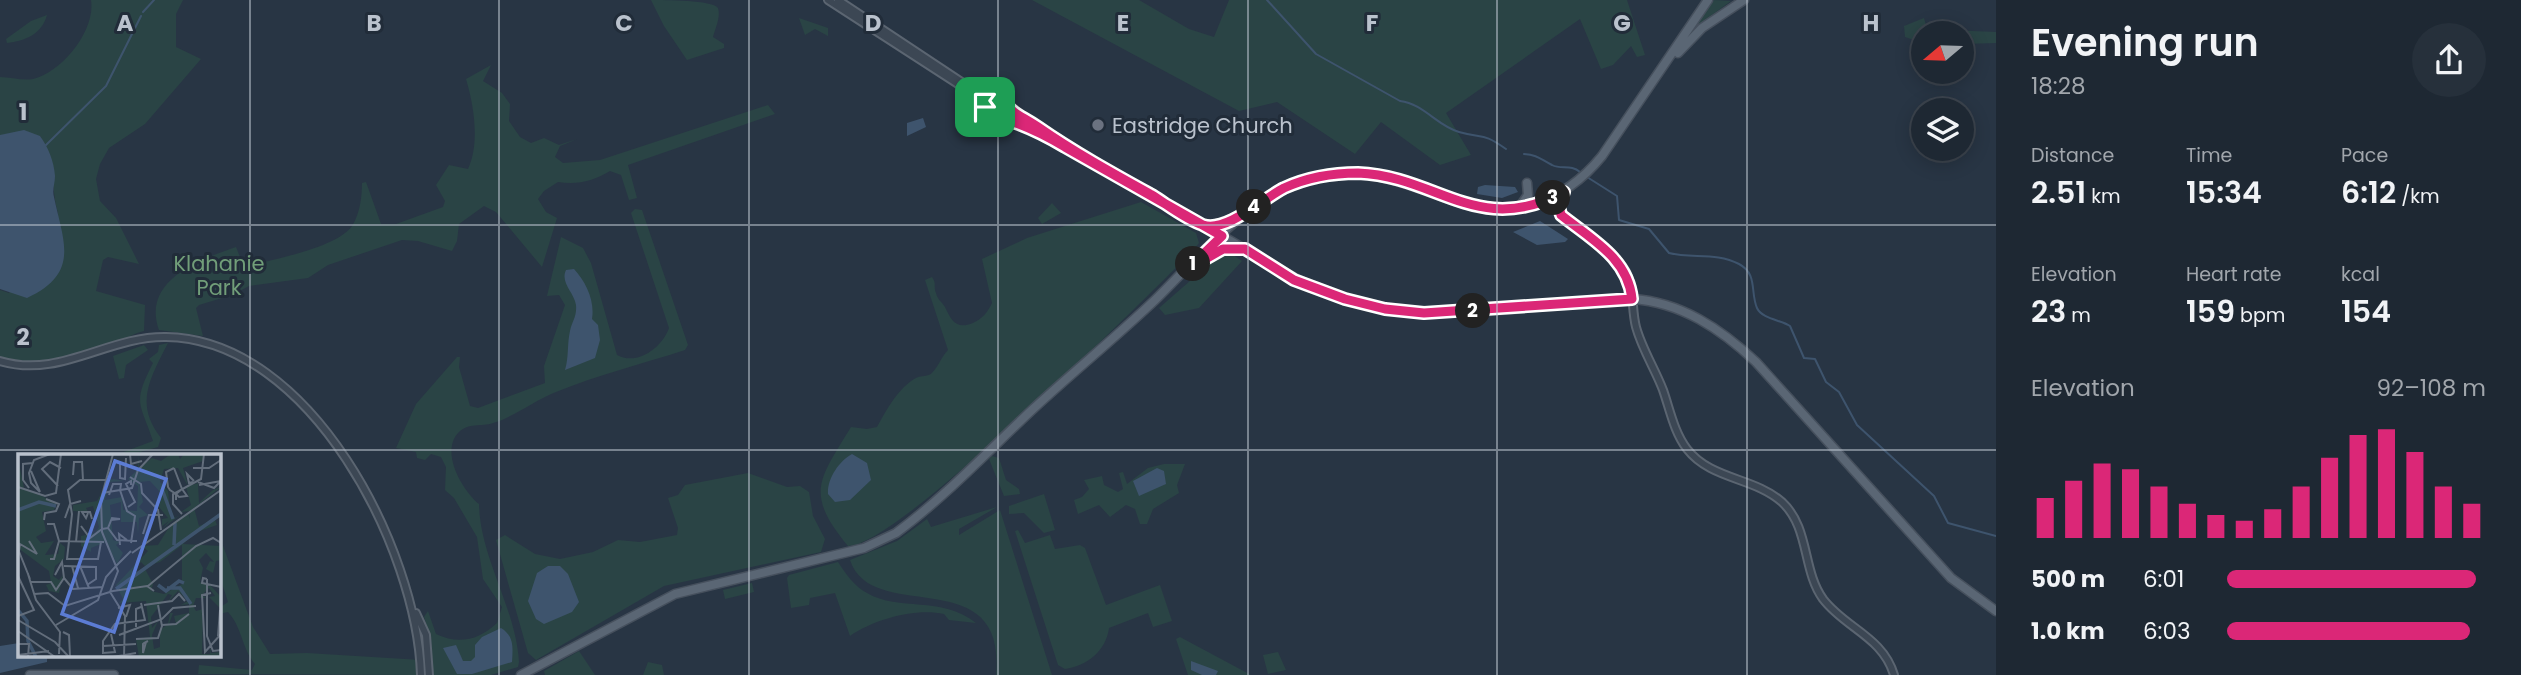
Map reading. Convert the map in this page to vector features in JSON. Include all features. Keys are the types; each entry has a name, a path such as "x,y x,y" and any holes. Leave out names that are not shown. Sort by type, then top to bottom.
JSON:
{"main road":[{"path":"521,675 675,594 864,548 896,533 1248,212 1271,195 1322,177 1358,173 1398,181 1472,206 1500,210 1544,202 1568,189 1595,166 1709,0"},
{"path":"1662,71 1700,29 1744,0"},
{"path":"1519,208 1528,195 1527,183"},
{"path":"1561,215 1559,206 1568,189"},
{"path":"1205,226 1223,223 1248,212"},
{"path":"1222,236 1270,264 1284,269 1298,280 1364,304 1424,313 1632,299 1661,303 1690,314 1741,348 1951,578 1996,611"},
{"path":"1188,269 1223,249 1245,249"},
{"path":"30,675 114,675"}],"street":[{"path":"828,0 978,97 990,115 1057,142 1222,236"},
{"path":"838,0 966,86 1001,98 1012,114 1034,124 1057,142"},
{"path":"985,107 988,100 995,96"},
{"path":"996,116 1002,114 1005,106"},
{"path":"1544,202 1617,261 1628,276 1638,334 1684,444 1710,469 1764,490 1787,507 1800,528 1820,593 1834,610 1879,646 1894,675"},
{"path":"0,361 25,367 46,366 142,338 162,337 205,342 244,358 300,401 333,439 373,505 426,635 429,675"},
{"path":"414,611 421,675"}],"green space":[{"path":"91,0 183,0 176,14 176,47 201,59 145,124 109,148 100,164 96,179 100,201 116,218 139,264 108,257 103,260 96,291 145,305 144,331 105,347 61,360 30,363 0,358 0,290 9,293 58,213 49,155 40,136 0,135 0,77 33,79 55,68 75,48 82,36 91,12"},
{"path":"651,0 714,5 718,8 719,15 713,37 724,44 724,48 687,60 664,26"},
{"path":"1032,0 1139,0 1189,29 1214,37 1229,0 1627,0 1645,55 1637,57 1631,46 1613,65 1601,69 1580,19 1446,113 1471,155 1440,165 1381,122 1355,154 1277,102 1239,111"},
{"path":"1714,0 1731,1 1697,26 1696,25"},
{"path":"47,15 37,32 7,43 6,39 31,21"},
{"path":"799,18 828,28 828,36 815,29 805,35"},
{"path":"1911,23 1911,39 1905,37 1904,26"},
{"path":"1974,31 1996,32 1996,43 1974,44"},
{"name":"Klahanie Park","path":"491,65 483,81 502,93 510,104 509,121 520,137 531,143 544,138 559,145 577,139 560,146 555,157 563,163 600,160 768,105 775,114 628,165 637,198 629,200 621,175 610,171 585,181 558,182 544,191 538,199 546,212 557,218 542,267 496,212 484,206 459,224 457,241 452,251 418,241 402,240 328,265 308,278 249,286 232,295 199,305 196,308 203,336 159,330 156,313 159,298 166,285 178,274 207,258 236,247 244,267 332,241 344,234 355,221 362,183 366,182 381,224 396,224 443,207 445,201 436,185 449,165 468,169 474,148 473,112 466,79"},
{"path":"1141,202 1196,233 1199,243 1192,252 1075,366 966,466 875,536 848,546 834,528 821,500 824,475 851,427 877,427 904,387 916,378 932,373 948,350 925,280 932,277 937,297 955,323 973,323 984,315 992,303 982,259 1027,238"},
{"path":"1052,203 1061,213 1042,224 1038,218"},
{"path":"635,209 642,210 688,345 685,350 572,386 548,395 501,420 471,426 458,433 451,451 453,461 466,490 479,504 485,544 512,622 519,662 518,667 491,675 433,675 431,638 424,617 428,611 436,634 461,640 476,637 490,629 497,623 502,607 483,579 477,537 454,498 445,490 446,467 441,457 431,454 425,460 417,458 416,452 396,448 416,404 457,357 460,357 459,367 470,406 478,408 545,383 544,366 565,305 559,295 547,296 561,237 583,248 591,263 617,355 625,358 640,357 661,342 669,328 631,213"},
{"path":"1229,252 1242,261 1199,308 1165,315 1159,308 1222,253"},
{"path":"168,343 151,380 147,402 148,413 161,438 158,447 132,454 118,454 153,441 140,403 140,395 153,363 149,359 158,352 159,345"},
{"path":"144,345 148,350 126,365 124,378 119,379 113,356"},
{"path":"992,456 999,458 1006,480 1019,489 1020,494 1004,496 989,459"},
{"path":"1164,464 1185,464 1177,485 1179,493 1153,509 1147,524 1140,524 1135,509 1126,505 1110,517 1099,505 1078,514 1074,500 1082,497 1089,489 1084,480 1102,476 1104,485 1118,492 1123,489 1119,473 1123,472 1127,484 1148,468"},
{"path":"748,473 787,487 800,486 809,492 813,516 825,539 821,552 664,586 536,660 528,653 496,540 505,535 535,554 560,559 593,552 618,540 640,542 677,535 678,528 668,498 678,495 685,485"},
{"path":"1044,494 1055,530 1044,533 1024,513 1009,514 1009,506"},
{"path":"997,507 959,529 959,535 1000,510 1052,675 996,675 994,640 981,618 960,605 884,590 863,579 850,560 897,541 927,519 931,527"},
{"path":"1018,530 1025,543 1050,535 1055,549 1080,545 1085,548 1106,605 1160,585 1172,621 1153,627 1148,613 1109,628 1104,644 1088,661 1065,669 1058,665 1015,531"},
{"path":"220,538 253,627 270,654 307,653 421,660 416,675 198,674 199,665 252,670 255,664 233,618 228,612 220,614 220,607 228,602 220,577"},
{"path":"838,562 858,587 879,599 949,609 976,623 949,620 944,614 908,614 883,620 850,636 835,593 810,598 809,605 791,608 787,578 789,575"},
{"path":"752,583 754,592 725,599 723,590"},
{"path":"1180,637 1251,675 1188,675 1176,639"},
{"path":"579,651 595,675 545,675 544,671"},
{"path":"1278,652 1286,670 1268,674 1263,655"},
{"path":"648,662 662,665 664,675 643,675"}],"water":[{"path":"923,118 926,127 907,136 907,123"},
{"path":"24,130 40,136 52,160 55,176 53,194 64,242 62,267 55,278 27,298 0,289 0,135"},
{"path":"1478,187 1515,187 1518,192 1502,198 1477,194"},
{"path":"1540,221 1568,239 1565,242 1537,245 1513,232"},
{"path":"574,269 589,292 592,319 598,325 600,340 595,358 565,370 576,309 565,275 566,270"},
{"path":"852,454 867,463 871,480 850,500 835,502 828,494 829,482 838,466"},
{"path":"1157,468 1164,471 1166,484 1139,496 1133,481"},
{"path":"548,566 560,566 568,574 579,602 572,612 544,624 536,619 528,601 537,573"},
{"path":"501,628 510,638 512,662 472,674 457,674 443,648 456,645 463,661 471,661 475,657 475,645 482,637"},
{"path":"18,643 18,658 47,658 47,662 0,673 0,646"},
{"path":"1191,661 1218,671 1216,675 1202,675 1191,670"}],"waterway":[{"path":"143,12 154,0"},
{"path":"1267,0 1316,54 1400,101 1416,106 1451,129 1487,138 1506,149"},
{"path":"46,145 106,86 141,16"},
{"path":"1524,154 1580,172"},
{"path":"1587,177 1617,196 1619,220 1649,229 1669,253 1722,258 1745,268 1751,278 1759,312 1790,326 1804,358 1815,359 1826,382 1839,392 1857,425 1934,496 1948,523 1996,536"}],"place":[{"name":"Eastridge Church","path":"1098,125"}],"route":[{"path":"985,107 990,98 1001,98 1012,114 1034,124 1057,142 1205,226 1223,223 1248,212 1271,195 1290,186 1341,174 1358,173 1385,177 1453,201 1500,210 1535,205 1564,192 1559,206 1561,215 1623,267 1628,276 1632,299 1424,313 1385,309 1345,299 1294,280 1245,249 1223,249 1188,269 1222,236 1057,142 1014,121 990,115 985,107"}]}
